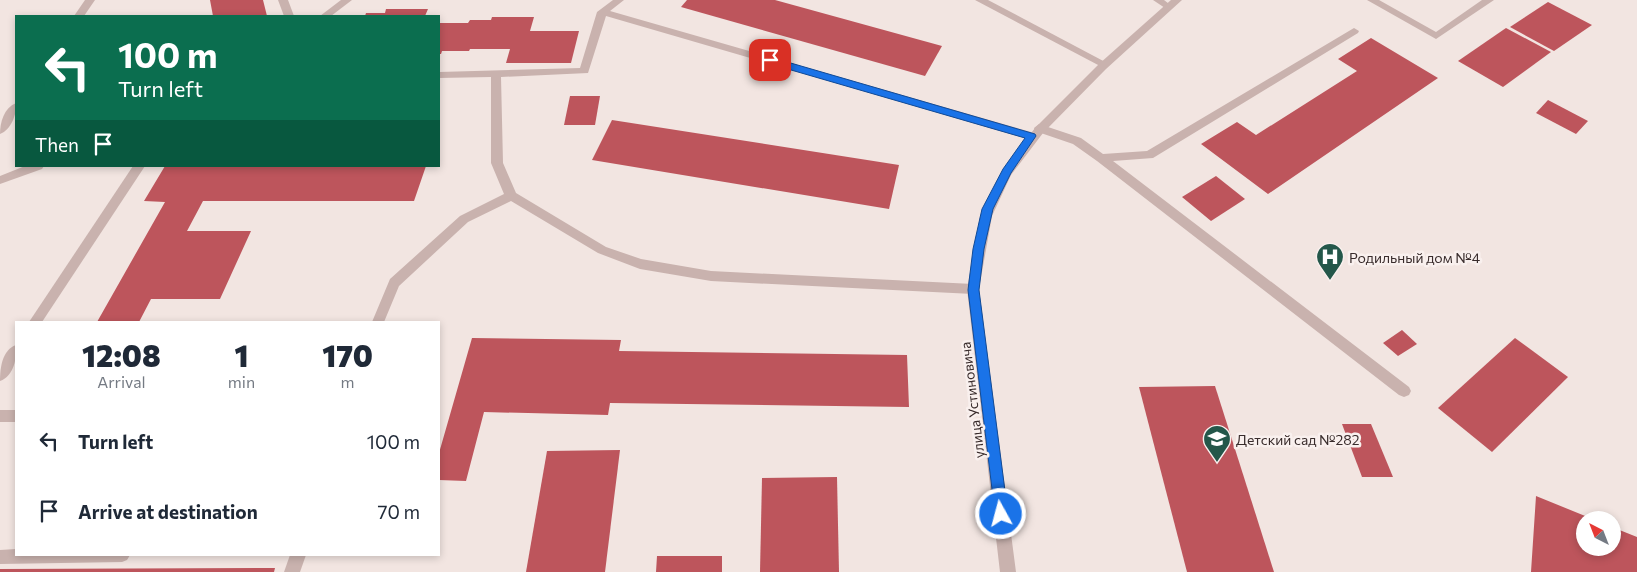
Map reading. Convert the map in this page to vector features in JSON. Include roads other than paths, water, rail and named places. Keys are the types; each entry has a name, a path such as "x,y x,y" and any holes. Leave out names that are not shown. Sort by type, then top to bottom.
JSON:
{"street":[{"path":"79,15 90,0"},
{"path":"283,0 288,15"},
{"path":"326,15 347,0"},
{"path":"440,75 584,71 602,12 619,0"},
{"path":"980,0 1104,64"},
{"path":"1372,0 1436,36 1489,0"},
{"name":"улица Устиновича","path":"1008,572 973,290 979,249 988,209 1006,171 1035,132 1168,2"},
{"path":"602,12 1035,132 1077,141 1404,391"},
{"path":"1101,158 1149,155 1354,31"},
{"path":"496,74 497,162 511,196 602,250 640,264 711,276 973,290"},
{"path":"0,130 15,108"},
{"path":"0,180 35,167"},
{"path":"36,321 138,167"},
{"path":"378,321 394,283 464,220 511,196"},
{"path":"0,375 15,352"},
{"path":"0,416 15,416"},
{"path":"0,557 61,556"},
{"path":"292,572 298,556"}],"place":[{"name":"Родильный дом №4","path":"1330,281"},
{"name":"Детский сад №282","path":"1217,463"}]}
